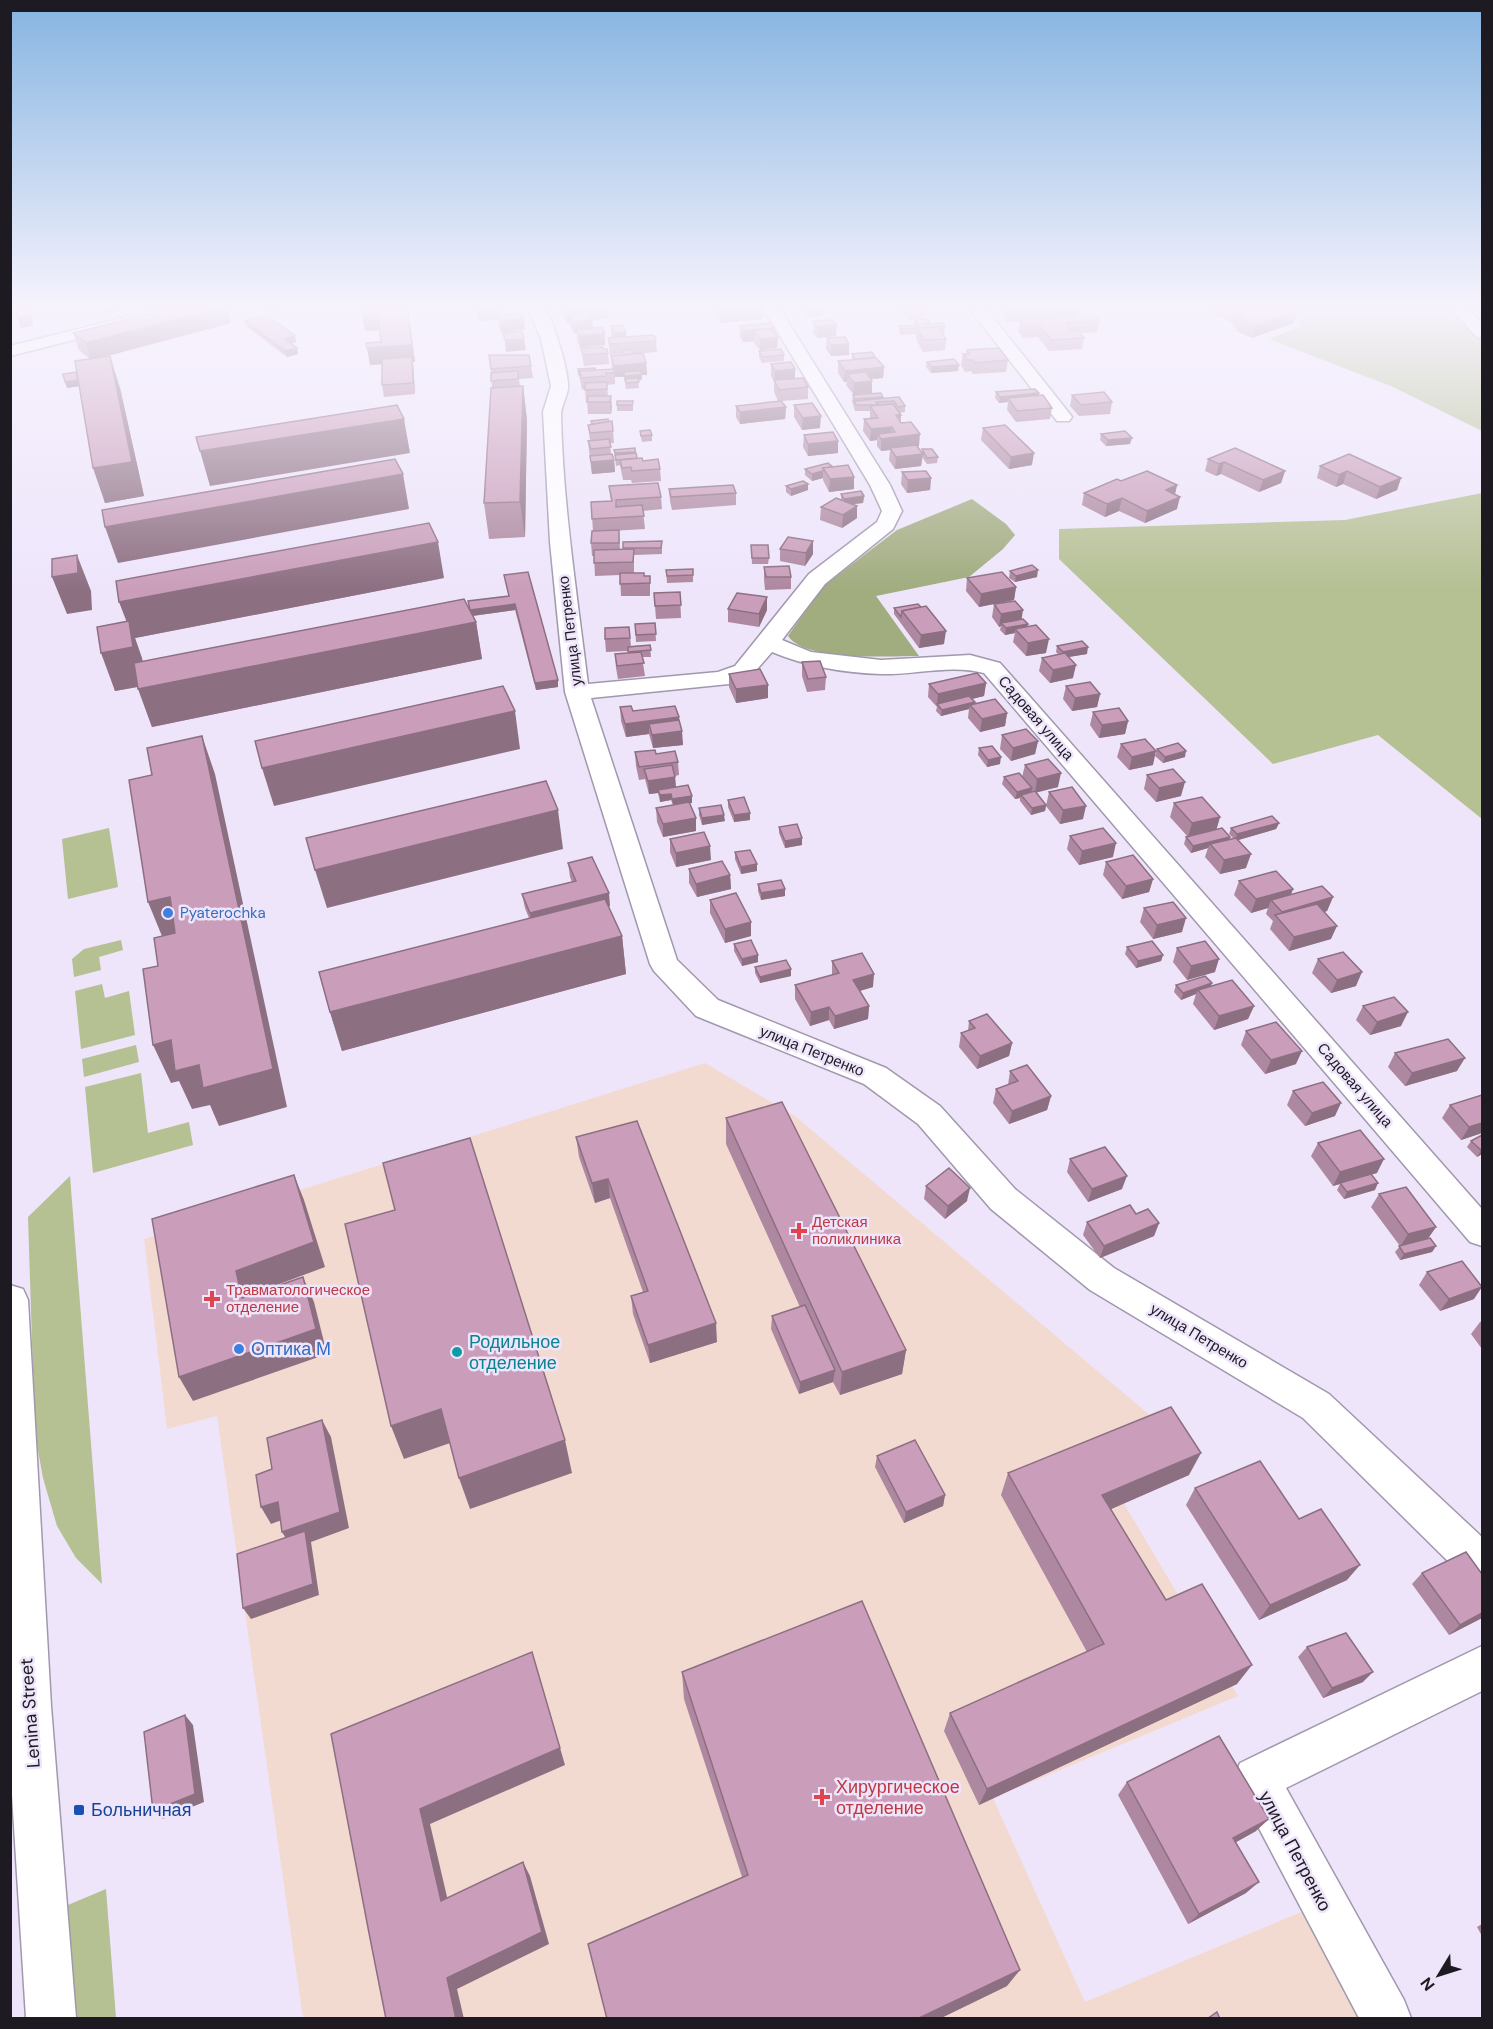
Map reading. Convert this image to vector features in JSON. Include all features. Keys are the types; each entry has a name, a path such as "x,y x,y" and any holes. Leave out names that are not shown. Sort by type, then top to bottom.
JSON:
{"street":[{"name":"улица Петренко","path":"555,401 552,412 560,542 577,692 663,964 707,1008 875,1076 929,1115 1003,1199 1102,1279 1316,1406 1482,1565"},
{"path":"577,692 721,679 743,671 817,579 886,525 892,512 880,485 828,401"},
{"path":"1050,401 1063,417"},
{"name":"Садовая улица","path":"768,642 807,658 881,667 970,662 992,668 1482,1232"},
{"name":"Lenina Street","path":"10,1300 19,1659 51,2019"},
{"name":"улица Петренко","path":"1386,2019 1256,1779 1482,1668"}],"shaded area":[{"path":"705,1063 795,1116 1196,1454 1116,1490 1238,1696 993,1798 1085,2002 1323,1903 1381,2018 303,2018 217,1416 167,1429 144,1239"}],"green space":[{"path":"1421,401 1482,401 1482,431"},
{"path":"1482,493 1482,819 1378,735 1273,764 1059,559 1059,529 1345,520"},
{"path":"972,499 1006,524 1015,535 1003,549 969,577 876,596 919,656 869,657 829,654 798,644 788,636 822,587 897,530"},
{"path":"109,828 118,887 68,899 62,839"},
{"path":"121,940 123,950 99,957 101,970 74,977 72,959 84,949"},
{"path":"102,984 105,998 129,991 135,1035 81,1049 75,991"},
{"path":"136,1045 139,1062 84,1077 82,1059"},
{"path":"141,1073 148,1133 189,1122 193,1145 93,1173 85,1087"},
{"path":"70,1176 102,1584 76,1558 57,1526 43,1478 35,1434 28,1217"},
{"path":"106,1889 116,2018 51,2018 44,1915"}],"building":[{"path":"82,401 119,401 132,462 93,468"},
{"path":"490,401 523,401 520,502 484,503"},
{"path":"587,401 610,401 610,402"},
{"path":"617,401 633,401 632,405 617,405"},
{"path":"781,401 786,407 740,412 736,406"},
{"path":"854,401 901,401 905,406 898,407 894,401 876,402 878,405 856,405"},
{"path":"1010,401 1047,401 1052,408 1017,411"},
{"path":"1077,401 1112,402 1081,405"},
{"path":"812,403 821,416 803,418 794,405"},
{"path":"893,404 901,415 896,415 901,423 911,422 920,434 881,439 878,434 895,432 892,427 871,429 864,419 878,418 870,406"},
{"path":"397,405 404,419 200,451 196,437"},
{"path":"608,419 609,422 592,424 591,421"},
{"path":"612,421 613,431 590,433 588,425"},
{"path":"1005,425 1034,453 1011,457 983,428"},
{"path":"650,430 652,435 641,436 640,431"},
{"path":"1125,431 1132,438 1108,440 1101,434"},
{"path":"833,432 838,441 808,444 804,435"},
{"path":"609,439 611,447 591,449 588,441"},
{"path":"916,445 923,454 896,457 890,448"},
{"path":"635,448 635,452 615,453 614,450"},
{"path":"1235,448 1285,471 1263,480 1224,462 1219,464 1208,459"},
{"path":"922,449 932,449 938,457 927,458"},
{"path":"636,453 637,458 616,460 615,455"},
{"path":"612,454 614,460 591,462 590,456"},
{"path":"1349,454 1401,478 1380,487 1347,471 1339,475 1320,466"},
{"path":"642,458 643,461 658,459 660,469 632,471 631,467 622,468 620,460"},
{"path":"395,459 403,474 105,527 102,510"},
{"path":"828,463 833,467 823,468 823,471 812,474 805,469"},
{"path":"848,465 854,477 830,479 823,468"},
{"path":"926,471 931,478 908,480 902,472"},
{"path":"1147,471 1177,485 1166,490 1180,497 1147,511 1122,498 1107,504 1084,493 1117,479 1121,481"},
{"path":"803,481 808,484 791,489 786,486"},
{"path":"658,483 661,497 616,500 616,507 642,505 644,516 592,519 591,502 612,501 609,486"},
{"path":"733,485 736,493 671,497 669,489"},
{"path":"861,491 864,496 844,499 841,494"},
{"path":"836,498 857,506 843,515 821,507"},
{"path":"429,523 438,542 119,602 116,581"},
{"path":"619,530 619,543 591,543 592,531"},
{"path":"788,537 813,541 806,553 780,549"},
{"path":"662,541 661,548 623,548 623,542"},
{"path":"751,545 768,545 769,558 752,558"},
{"path":"634,549 633,562 594,563 594,550"},
{"path":"77,555 78,573 52,577 52,559"},
{"path":"1032,565 1038,570 1016,576 1010,571"},
{"path":"789,566 791,577 766,577 764,567"},
{"path":"693,569 693,575 667,576 666,570"},
{"path":"528,572 558,680 535,683 515,604 470,610 468,601 509,596 504,575"},
{"path":"1002,572 1016,587 981,594 967,578"},
{"path":"620,573 644,573 644,576 650,576 650,583 620,584"},
{"path":"680,592 681,605 655,606 654,593"},
{"path":"737,593 767,597 759,614 728,609"},
{"path":"464,599 476,622 138,689 134,663"},
{"path":"1015,601 1023,610 1001,614 994,604"},
{"path":"918,604 921,607 902,611 901,617 894,608"},
{"path":"926,606 946,631 921,635 902,611"},
{"path":"1023,619 1028,624 1006,628 1001,623"},
{"path":"129,621 133,647 101,653 97,627"},
{"path":"655,623 656,634 636,635 635,624"},
{"path":"1036,625 1049,639 1028,643 1015,629"},
{"path":"629,627 630,638 605,639 605,628"},
{"path":"1082,641 1088,647 1063,652 1057,646"},
{"path":"650,645 651,650 628,652 628,647"},
{"path":"641,652 644,663 617,666 615,654"},
{"path":"1065,653 1076,665 1053,670 1042,658"},
{"path":"820,661 826,677 808,679 802,662"},
{"path":"760,669 768,685 736,689 729,674"},
{"path":"977,673 986,683 938,694 929,684"},
{"path":"1090,682 1100,694 1075,698 1066,686"},
{"path":"503,686 515,711 262,768 255,741"},
{"path":"969,696 975,702 942,710 937,704"},
{"path":"995,699 1007,713 982,719 970,705"},
{"path":"631,706 633,711 675,706 679,717 625,724 620,707"},
{"path":"1119,708 1128,721 1102,725 1093,712"},
{"path":"679,720 682,731 652,735 649,724"},
{"path":"1026,729 1038,741 1013,748 1002,735"},
{"path":"202,736 273,1069 203,1088 199,1065 175,1071 171,1040 153,1045 143,969 158,966 154,938 175,933 170,897 148,902 129,780 152,775 147,748"},
{"path":"1145,739 1156,751 1132,757 1121,744"},
{"path":"1178,743 1186,751 1165,757 1157,749"},
{"path":"992,746 1001,757 988,760 979,748"},
{"path":"655,750 656,754 675,751 678,762 639,767 635,752"},
{"path":"1048,759 1061,773 1037,779 1025,765"},
{"path":"672,765 675,777 648,781 644,769"},
{"path":"1173,769 1185,782 1159,788 1147,775"},
{"path":"1019,773 1032,788 1017,792 1004,777"},
{"path":"546,781 558,810 315,870 306,838"},
{"path":"688,785 692,796 672,799 671,794 660,795 658,790"},
{"path":"1072,787 1086,806 1063,810 1049,792"},
{"path":"1035,791 1046,805 1032,808 1021,795"},
{"path":"744,797 750,813 734,815 728,800"},
{"path":"1202,797 1220,817 1192,823 1174,803"},
{"path":"689,802 696,818 663,824 656,808"},
{"path":"721,805 724,815 702,818 699,808"},
{"path":"1272,816 1279,823 1237,834 1231,828"},
{"path":"797,824 802,838 785,841 779,827"},
{"path":"1103,828 1116,843 1082,851 1070,836"},
{"path":"1222,828 1230,837 1193,846 1186,837"},
{"path":"704,832 710,846 676,853 670,839"},
{"path":"1236,838 1251,854 1224,860 1210,844"},
{"path":"750,850 757,864 741,867 735,852"},
{"path":"1133,855 1153,879 1126,886 1106,862"},
{"path":"592,857 609,893 530,913 522,894 576,881 568,863"},
{"path":"722,861 730,875 696,884 689,869"},
{"path":"1276,871 1293,889 1256,899 1239,881"},
{"path":"781,880 785,889 761,893 758,884"},
{"path":"1322,886 1333,897 1282,912 1271,900"},
{"path":"736,893 751,922 725,929 710,900"},
{"path":"605,899 622,936 330,1012 319,972"},
{"path":"1173,902 1186,918 1157,925 1144,908"},
{"path":"1317,904 1337,926 1294,937 1275,915"},
{"path":"751,940 758,955 742,959 734,944"},
{"path":"1152,941 1163,955 1138,961 1127,947"},
{"path":"1205,941 1219,959 1191,966 1177,948"},
{"path":"1343,952 1362,972 1337,980 1318,959"},
{"path":"862,953 874,974 853,980 869,1006 835,1016 829,1007 811,1012 795,985 839,973 832,961"},
{"path":"786,960 791,969 760,977 755,967"},
{"path":"1205,976 1212,983 1183,993 1176,985"},
{"path":"1232,980 1254,1006 1219,1016 1198,990"},
{"path":"1394,997 1408,1012 1377,1022 1363,1006"},
{"path":"987,1014 1012,1043 980,1056 961,1033 975,1028 969,1021"},
{"path":"1276,1022 1302,1051 1271,1060 1246,1031"},
{"path":"1448,1039 1465,1058 1412,1073 1395,1053"},
{"path":"1027,1065 1051,1096 1012,1111 996,1089 1018,1081 1010,1071"},
{"path":"1323,1082 1341,1103 1312,1113 1293,1091"},
{"path":"1482,1095 1482,1123 1469,1127 1450,1105"},
{"name":"Детская поликлиника","path":"782,1102 906,1350 842,1372 726,1118"},
{"path":"637,1121 716,1323 648,1345 631,1296 648,1291 608,1179 592,1183 576,1137"},
{"path":"1360,1130 1384,1159 1340,1172 1318,1143"},
{"path":"1482,1135 1482,1150 1481,1150 1471,1141"},
{"name":"Родильное отделение","path":"470,1138 565,1440 459,1478 441,1409 391,1426 345,1224 395,1210 383,1163"},
{"path":"1105,1147 1127,1176 1092,1189 1070,1159"},
{"path":"949,1168 970,1188 948,1206 926,1186"},
{"path":"1371,1174 1378,1183 1347,1192 1340,1183"},
{"name":"Травматологическое отделение","path":"294,1175 314,1242 236,1271 242,1298 303,1277 316,1329 179,1377 152,1219"},
{"path":"1406,1187 1436,1227 1408,1234 1379,1194"},
{"path":"1130,1205 1136,1214 1148,1209 1159,1223 1104,1246 1087,1222"},
{"path":"1430,1238 1436,1246 1404,1254 1399,1246"},
{"path":"1462,1261 1482,1287 1449,1299 1427,1272"},
{"path":"805,1305 835,1370 800,1382 772,1316"},
{"path":"1171,1407 1201,1453 1102,1495 1166,1600 1202,1584 1252,1665 987,1789 950,1713 1104,1644 1008,1473"},
{"path":"322,1420 340,1512 282,1532 278,1502 261,1507 256,1475 272,1469 267,1438"},
{"path":"915,1440 945,1495 906,1512 877,1456"},
{"path":"1260,1461 1299,1519 1321,1509 1360,1565 1270,1605 1195,1488"},
{"path":"305,1531 313,1584 243,1608 237,1554"},
{"path":"1466,1552 1482,1574 1482,1613 1460,1625 1422,1573"},
{"name":"Хирургическое отделение","path":"862,1601 1020,1970 917,2019 607,2019 588,1944 748,1875 682,1672"},
{"path":"1346,1633 1373,1672 1332,1688 1307,1647"},
{"path":"532,1652 560,1748 420,1809 441,1901 523,1862 542,1932 447,1978 456,2019 386,2019 331,1734"},
{"path":"185,1715 195,1794 153,1811 144,1732"},
{"path":"1219,1736 1269,1819 1233,1838 1259,1882 1199,1914 1127,1782"},
{"path":"1217,2012 1220,2019 1207,2019"}],"place":[{"name":"Pyaterochka","path":"168,913"},
{"name":"Детская поликлиника","path":"799,1231"},
{"name":"Травматологическое отделение","path":"212,1299"},
{"name":"Оптика М","path":"239,1349"},
{"name":"Родильное отделение","path":"457,1352"},
{"name":"Хирургическое отделение","path":"822,1797"},
{"name":"Больничная","path":"79,1810"}]}
